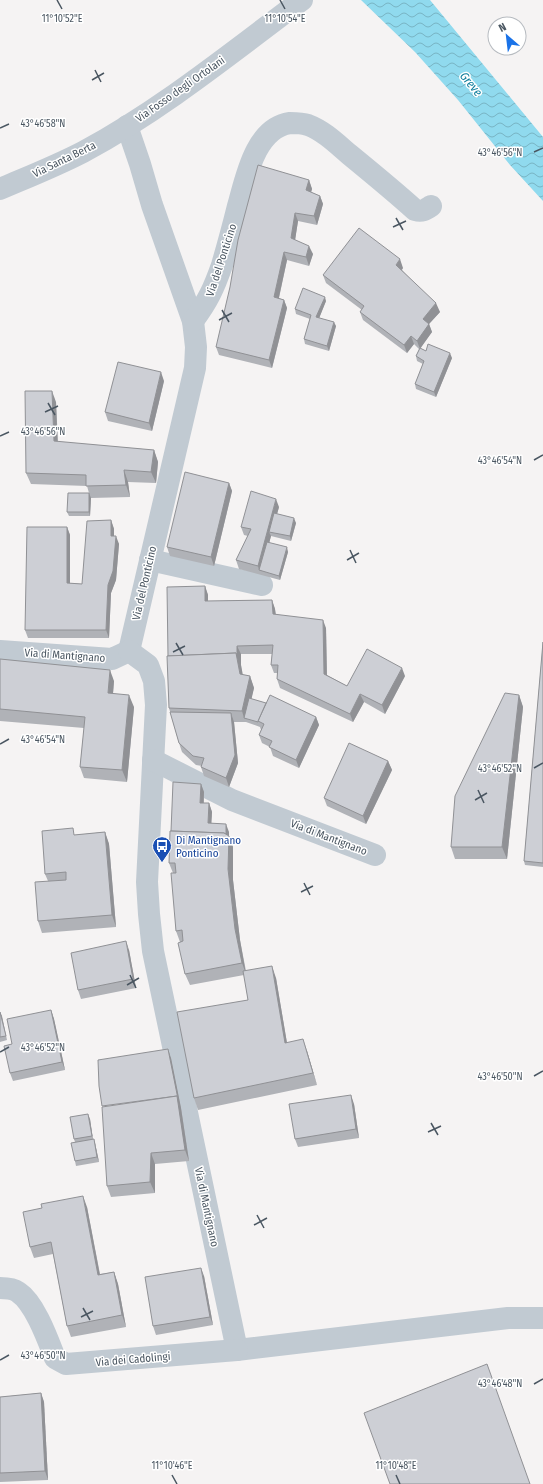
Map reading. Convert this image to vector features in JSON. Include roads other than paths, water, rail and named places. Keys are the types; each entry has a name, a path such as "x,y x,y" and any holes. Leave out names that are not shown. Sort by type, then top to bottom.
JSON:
{"street":[{"name":"Via Fosso degli Ortolani","path":"193,321 126,126 162,103 302,0"},
{"name":"Via del Ponticino","path":"129,651 195,368 196,347 193,321 206,303 215,286 255,152 265,138 274,129 285,124 298,122 308,125 326,135 390,187 415,210 426,210 431,206"},
{"name":"Via Santa Berta","path":"0,188 36,174 83,152 126,126"},
{"path":"150,560 262,585"},
{"name":"Via di Mantignano","path":"0,650 112,659 129,651 148,665 154,681 156,705 152,760 147,882 148,914 154,951 237,1350"},
{"name":"Via di Mantignano","path":"152,760 232,800 375,855"},
{"name":"Via dei Cadolingi","path":"0,1288 18,1292 29,1303 44,1330 55,1358 66,1364 237,1350"},
{"path":"237,1350 508,1318 543,1318"}],"water":[{"name":"Greve","path":"361,0 430,0 543,137 543,201 510,165 458,100 415,52"}],"place":[{"name":"Di Mantignano Ponticino","path":"162,863"}]}
